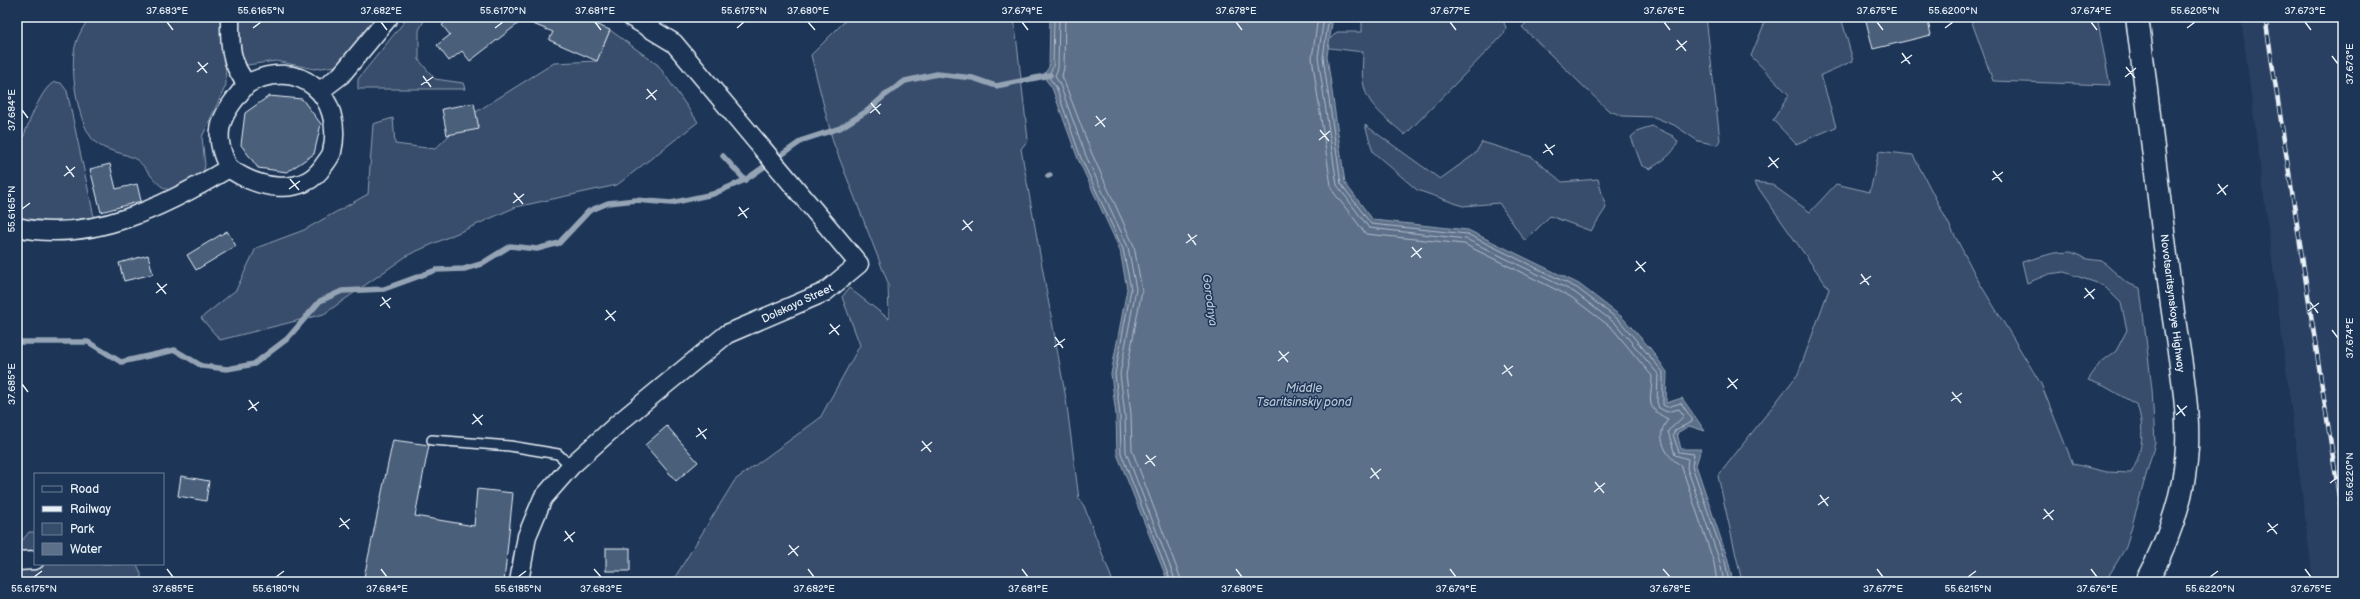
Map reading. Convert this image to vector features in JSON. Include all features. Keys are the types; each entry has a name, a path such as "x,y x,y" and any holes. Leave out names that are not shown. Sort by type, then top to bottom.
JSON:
{"main road":[{"name":"Novotsaritsynskoye Highway","path":"2137,17 2177,342 2186,399 2187,423 2184,473 2174,521 2160,556 2146,582"}],"street":[{"path":"230,17 230,47 234,65 247,84"},
{"path":"320,91 340,75 389,17"},
{"name":"Dolskaya Street","path":"519,582 527,536 543,498 571,466 621,421 727,334 785,310 834,287 859,264 674,44 631,17"},
{"path":"272,74 289,74 305,79 320,91 330,108 333,126 332,153 320,171 302,184 283,187 264,186 238,174 229,168 222,153 219,132 226,109 247,84 258,78 272,74"},
{"path":"17,227 52,231 74,230 131,217 161,206 229,168"},
{"path":"17,561 34,560"}],"lane":[{"path":"432,440 510,446 558,454 571,466"}],"shaded area":[{"path":"2241,17 2343,17 2343,582 2303,582 2313,580"}],"green space":[{"path":"91,17 221,17 225,34 226,85 202,137 205,165 202,178 177,189 168,190 158,183 137,160 104,148 95,142 89,134 84,124 77,100 73,62 78,38 82,29"},
{"path":"238,17 384,17 348,59 336,66 314,69 276,61 247,65 242,61 237,50 236,37"},
{"path":"408,17 426,17 419,30 419,60 435,79 463,83 465,89 358,89 358,79"},
{"path":"849,17 1014,17 1028,140 1021,149 1066,399 1079,499 1084,506 1113,582 672,582 735,480 820,418 860,345 842,297 849,288 889,319 888,283 833,142 811,55"},
{"path":"1362,17 1502,17 1506,28 1504,34 1405,135 1381,114 1366,94 1362,69 1363,52 1322,47 1337,32 1362,32"},
{"path":"1532,17 1706,17 1720,140 1717,145 1698,141 1674,125 1654,117 1622,116 1608,110 1522,27"},
{"path":"1767,17 1841,17 1853,61 1821,75 1836,127 1796,144 1773,120 1789,95 1751,56"},
{"path":"1970,17 2097,17 2110,85 1993,81"},
{"path":"610,30 658,65 698,122 617,185 516,207 408,255 324,314 220,340 201,318 236,290 256,248 304,230 368,194 373,124 393,118 395,144 435,149 468,117 554,63 597,61"},
{"path":"55,82 61,83 67,91 94,217 79,222 69,223 17,219 15,179 17,157 37,104 43,93"},
{"path":"1365,125 1440,179 1475,154 1482,142 1532,157 1562,182 1598,179 1606,208 1591,231 1550,216 1525,241 1499,203 1463,206 1417,190 1373,152"},
{"path":"1652,126 1673,136 1678,142 1670,154 1650,169 1642,166 1631,137 1639,130"},
{"path":"1879,151 1913,155 1979,282 2041,384 2073,464 2107,472 2131,473 2138,457 2142,440 2142,431 2140,414 2137,405 2104,386 2088,380 2100,363 2116,351 2127,330 2121,303 2103,285 2064,272 2049,274 2027,283 2022,262 2054,253 2071,252 2087,259 2102,261 2127,283 2140,288 2152,389 2155,443 2126,547 2105,582 1742,582 1718,476 1798,374 1829,289 1754,182 1771,184 1810,212 1836,184 1870,192"},
{"path":"29,532 34,532 34,565 137,565 141,574 141,582 17,582 17,547"}],"water":[{"name":"Middle Tsaritsinskiy pond","path":"1050,17 1333,17 1327,56 1345,183 1373,220 1468,230 1579,284 1622,317 1650,348 1667,372 1666,403 1682,398 1705,431 1689,426 1677,433 1681,449 1701,449 1696,465 1728,560 1733,582 1168,582 1117,454 1116,415 1111,374 1127,289 1120,250 1078,159 1052,88 1043,76 1049,67"}],"building":[{"path":"452,17 592,17 590,22 610,30 597,61 549,40 553,32 523,20 470,61 462,51 449,61 437,45 450,35 442,25"},
{"path":"1865,17 1927,17 1931,35 1873,49"},
{"path":"269,96 302,99 321,124 314,154 287,172 258,168 241,145 245,113"},
{"path":"474,103 479,129 447,135 442,109"},
{"path":"110,164 116,189 137,184 141,201 101,212 90,169"},
{"path":"227,231 236,246 196,270 187,255"},
{"path":"148,255 153,274 124,281 119,263"},
{"path":"667,426 698,462 676,481 645,445"},
{"path":"393,440 429,445 415,516 474,526 477,489 513,493 504,582 363,582"},
{"path":"181,476 209,481 206,501 178,496"},
{"path":"606,548 630,548 630,571 606,571"}],"waterway":[{"path":"17,342 88,342 121,362 175,350 202,366 227,369 254,364 287,339 320,301 342,291 384,289 436,270 464,269 481,264 510,246 537,249 559,243 589,211 608,203 636,200 671,203 713,194 745,180 803,140 840,128 867,111 884,96 905,81 937,74 973,78 996,86 1050,75"},
{"path":"723,156 745,180"}],"railway":[{"path":"2265,17 2343,522"}],"water label":[{"name":"Gorodnya","path":"1210,300"}]}
